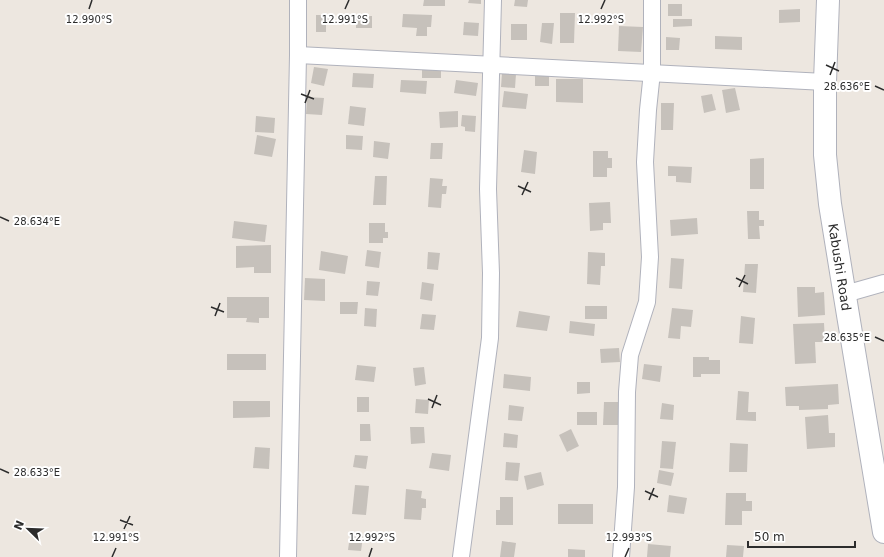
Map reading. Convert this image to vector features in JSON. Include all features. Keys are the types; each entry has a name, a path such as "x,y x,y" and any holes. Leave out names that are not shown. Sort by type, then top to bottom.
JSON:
{"main road":[{"name":"Kabushi Road","path":"828,0 825,82 825,155 830,204 884,532"}],"street":[{"path":"288,557 298,0"},
{"path":"462,557 490,338 491,273 488,189 493,0"},
{"path":"621,557 626,487 627,392 630,356 647,302 650,257 645,162 652,72 652,0"},
{"path":"298,55 825,82"},
{"path":"845,294 884,283"}],"building":[{"path":"424,0 445,0 445,6 423,6"},
{"path":"469,0 481,0 481,4 468,3"},
{"path":"515,0 528,0 527,7 514,6"},
{"path":"668,4 682,4 682,16 668,16"},
{"path":"800,9 800,22 779,23 779,10"},
{"path":"560,13 575,13 574,43 560,43"},
{"path":"403,14 432,15 431,27 427,27 427,36 416,36 417,28 402,27"},
{"path":"316,15 334,15 333,25 326,25 326,32 316,32"},
{"path":"356,16 372,16 372,28 356,28"},
{"path":"673,19 692,19 692,26 673,27"},
{"path":"464,22 479,23 478,36 463,35"},
{"path":"542,23 554,23 552,44 540,42"},
{"path":"511,24 527,24 527,40 511,40"},
{"path":"619,26 643,27 641,52 618,51"},
{"path":"715,36 742,37 742,50 715,49"},
{"path":"666,37 680,38 679,50 666,50"},
{"path":"314,67 328,69 324,86 311,83"},
{"path":"422,67 441,67 441,78 422,78"},
{"path":"353,73 374,74 373,88 352,87"},
{"path":"502,73 516,74 515,88 501,87"},
{"path":"535,73 549,73 549,86 535,86"},
{"path":"556,79 583,79 583,103 556,102"},
{"path":"401,80 427,81 426,94 400,92"},
{"path":"456,80 478,83 476,96 454,93"},
{"path":"735,88 740,110 726,113 722,90"},
{"path":"504,91 528,94 526,109 502,107"},
{"path":"712,94 716,110 704,113 701,96"},
{"path":"307,97 324,98 322,115 306,114"},
{"path":"661,103 674,103 673,130 661,130"},
{"path":"350,106 366,108 364,126 348,124"},
{"path":"458,111 458,127 440,128 439,112"},
{"path":"462,115 476,116 475,132 465,131 465,127 461,126"},
{"path":"256,116 275,118 274,133 255,132"},
{"path":"257,135 276,139 272,157 254,154"},
{"path":"346,135 363,136 362,150 346,149"},
{"path":"374,141 390,143 388,159 373,157"},
{"path":"431,143 443,143 442,159 430,159"},
{"path":"524,150 537,152 535,174 521,172"},
{"path":"593,151 608,151 608,158 612,158 612,168 607,168 607,177 593,177"},
{"path":"764,158 764,189 750,189 750,159"},
{"path":"668,166 692,167 691,183 676,182 676,176 668,176"},
{"path":"375,176 387,176 386,205 373,205"},
{"path":"430,178 443,179 442,186 447,186 446,194 442,194 441,208 428,207"},
{"path":"610,202 611,223 603,223 603,230 590,231 589,203"},
{"path":"747,211 759,211 759,220 764,220 764,226 759,226 760,239 748,239"},
{"path":"697,218 698,234 671,236 670,220"},
{"path":"234,221 267,225 265,242 232,238"},
{"path":"369,223 385,223 385,232 388,232 388,238 383,238 383,243 369,243"},
{"path":"271,245 271,273 254,273 254,267 236,268 236,246"},
{"path":"367,250 381,252 379,268 365,266"},
{"path":"321,251 348,256 345,274 319,270"},
{"path":"428,252 440,253 438,270 427,269"},
{"path":"588,252 605,253 605,266 601,266 600,285 587,284"},
{"path":"671,258 684,259 682,289 669,288"},
{"path":"745,264 758,264 756,293 743,292"},
{"path":"305,278 325,279 325,301 304,300"},
{"path":"367,281 380,282 378,296 366,295"},
{"path":"422,282 434,284 432,301 420,299"},
{"path":"797,287 815,287 815,293 824,292 825,315 798,317"},
{"path":"227,297 269,297 269,318 259,318 259,323 246,322 247,318 227,318"},
{"path":"340,302 358,302 357,314 340,314"},
{"path":"585,306 607,306 607,319 585,319"},
{"path":"365,308 377,309 376,327 364,326"},
{"path":"672,308 693,310 691,327 681,326 680,339 668,338"},
{"path":"519,311 550,316 547,331 516,327"},
{"path":"422,314 436,315 434,330 420,329"},
{"path":"741,316 755,318 753,344 739,343"},
{"path":"570,321 595,324 594,336 569,333"},
{"path":"824,323 825,342 815,342 816,363 795,364 793,324"},
{"path":"619,348 620,362 601,363 600,349"},
{"path":"227,354 266,354 266,370 227,370"},
{"path":"693,357 709,357 709,360 720,360 720,374 701,374 701,377 693,377"},
{"path":"644,364 662,366 660,382 642,379"},
{"path":"357,365 376,367 374,382 355,380"},
{"path":"424,367 426,384 415,386 413,368"},
{"path":"504,374 531,377 530,391 503,388"},
{"path":"577,382 590,382 590,393 577,394"},
{"path":"838,384 839,404 828,405 828,409 799,410 799,406 786,406 785,387"},
{"path":"738,391 749,392 748,412 756,412 756,421 736,420"},
{"path":"357,397 369,397 369,412 357,412"},
{"path":"416,399 429,400 428,414 415,413"},
{"path":"233,401 270,401 270,417 233,418"},
{"path":"604,402 619,402 619,425 603,425"},
{"path":"662,403 674,405 673,420 660,419"},
{"path":"509,405 524,407 522,421 508,420"},
{"path":"577,412 597,412 597,425 577,425"},
{"path":"828,415 829,433 835,433 835,447 807,449 805,417"},
{"path":"360,424 370,424 371,441 360,441"},
{"path":"410,427 424,427 425,443 411,444"},
{"path":"571,429 579,446 567,452 559,435"},
{"path":"504,433 518,435 517,448 503,447"},
{"path":"662,441 676,442 673,469 660,468"},
{"path":"730,443 748,444 747,472 729,472"},
{"path":"255,447 270,448 269,469 253,468"},
{"path":"432,453 451,455 449,471 429,468"},
{"path":"355,455 368,456 366,469 353,467"},
{"path":"506,462 520,463 518,481 505,480"},
{"path":"659,470 674,473 671,486 657,483"},
{"path":"541,472 544,485 527,490 524,476"},
{"path":"355,485 369,486 366,515 352,514"},
{"path":"406,489 422,491 421,498 426,499 426,508 422,508 421,520 404,519"},
{"path":"726,493 746,493 746,501 752,501 752,511 742,511 742,525 725,525"},
{"path":"669,495 687,498 684,514 667,512"},
{"path":"500,497 513,497 513,525 496,525 496,510 500,510"},
{"path":"558,504 593,504 593,524 558,524"},
{"path":"350,535 363,536 361,551 348,550"},
{"path":"502,541 516,543 514,557 500,557"},
{"path":"648,544 671,546 670,557 647,557"},
{"path":"727,545 744,546 743,557 726,557"},
{"path":"568,549 585,550 585,557 568,557"}]}
